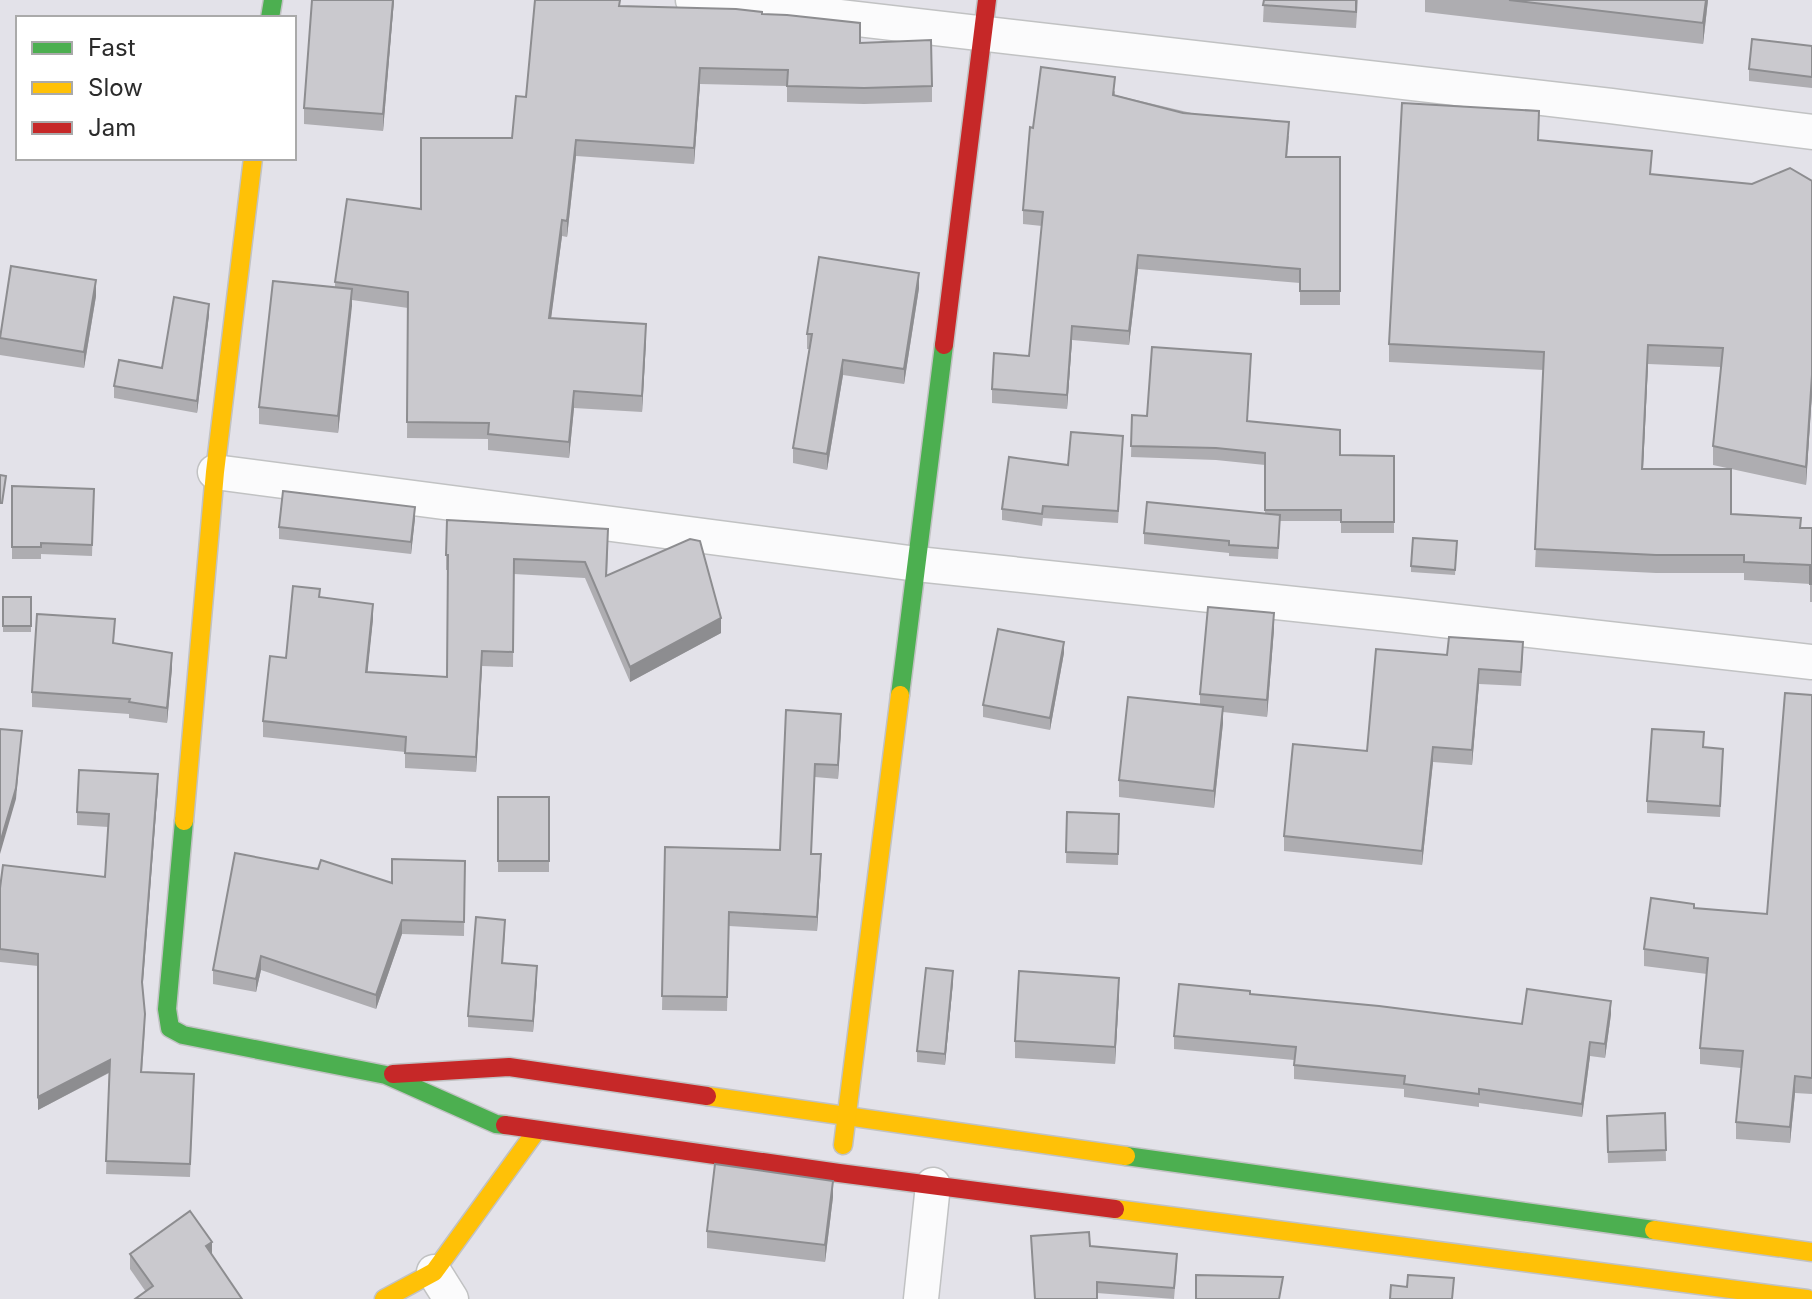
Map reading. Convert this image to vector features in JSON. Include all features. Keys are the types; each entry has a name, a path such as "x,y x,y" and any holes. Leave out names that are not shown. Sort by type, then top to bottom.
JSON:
{"street":[{"path":"693,0 1812,132"},
{"path":"839,1173 987,0"},
{"path":"253,160 215,472 167,1009 170,1028 183,1035 386,1075 496,1124 839,1173 1807,1299"},
{"path":"215,472 917,564 1812,662"},
{"path":"386,1075 509,1067 1812,1252"},
{"path":"384,1299 442,1285 537,1130"},
{"path":"921,1299 933,1185"}],"building":[{"path":"312,0 393,0 383,114 304,108"},
{"path":"535,0 620,0 619,6 736,9 860,23 860,43 931,40 932,86 787,86 788,70 700,68 694,148 576,140 567,221 562,220 549,318 646,324 642,396 574,391 569,442 488,434 489,423 407,422 408,292 335,282 347,199 421,209 421,138 512,138 516,96 526,97"},
{"path":"1264,0 1356,0 1356,12 1263,5"},
{"path":"1509,0 1706,0 1703,23"},
{"path":"1752,39 1812,46 1812,77 1749,69"},
{"path":"1041,67 1115,77 1113,95 1183,113 1289,122 1286,157 1340,157 1340,291 1300,291 1300,269 1138,255 1129,331 1072,326 1067,395 992,389 994,353 1029,356 1043,212 1023,210 1030,127 1033,128"},
{"path":"1402,103 1539,111 1538,140 1652,151 1650,174 1752,184 1790,168 1812,181 1812,375 1806,467 1713,446 1723,348 1648,345 1642,469 1731,469 1731,514 1801,518 1800,528 1812,528 1812,584 1810,565 1744,562 1744,555 1656,555 1535,549 1544,352 1389,344"},
{"path":"819,257 919,273 904,369 843,360 827,454 793,448 812,334 807,334"},
{"path":"11,266 96,280 84,352 0,338"},
{"path":"273,281 352,289 338,416 259,407"},
{"path":"174,297 209,304 197,401 114,386 119,360 162,368"},
{"path":"1152,347 1251,354 1247,421 1340,430 1340,455 1394,456 1394,522 1341,522 1341,510 1265,510 1265,453 1216,448 1131,446 1132,415 1147,416"},
{"path":"1071,432 1123,436 1118,511 1043,506 1042,514 1002,509 1009,457 1068,465"},
{"path":"0,475 6,476 2,503 0,503"},
{"path":"12,486 94,489 92,545 41,543 41,547 12,547"},
{"path":"283,491 415,507 411,542 279,527"},
{"path":"1147,502 1280,515 1278,548 1229,545 1229,541 1144,533"},
{"path":"447,520 608,529 606,576 690,539 700,541 721,618 630,667 585,562 514,559 513,652 482,651 476,757 405,753 406,737 263,721 270,656 286,658 293,586 320,589 319,597 373,604 366,672 447,677"},
{"path":"1413,538 1457,541 1455,570 1411,566"},
{"path":"3,597 31,597 31,626 3,626"},
{"path":"1208,607 1274,613 1267,700 1200,694"},
{"path":"37,614 115,619 113,643 172,653 167,708 129,702 130,699 32,692"},
{"path":"998,629 1064,642 1050,718 983,705"},
{"path":"1449,637 1523,642 1521,672 1479,669 1472,750 1433,747 1422,851 1284,836 1293,744 1367,751 1376,649 1447,655"},
{"path":"1785,693 1812,695 1812,1078 1795,1076 1790,1127 1736,1122 1743,1051 1700,1048 1708,958 1644,949 1651,898 1694,904 1694,908 1767,914"},
{"path":"1128,697 1223,707 1214,791 1119,780"},
{"path":"786,710 841,714 838,765 815,764 811,854 821,854 817,917 729,912 727,997 662,996 665,847 780,850"},
{"path":"0,729 22,731 16,788 0,843"},
{"path":"1652,729 1704,732 1703,747 1723,749 1720,806 1647,801"},
{"path":"79,770 158,774 142,982 145,1014 141,1072 194,1074 190,1164 106,1161 110,1060 38,1097 38,954 0,949 0,888 3,865 105,877 109,814 77,812"},
{"path":"498,797 549,797 549,861 498,861"},
{"path":"1067,812 1119,814 1118,854 1066,852"},
{"path":"235,853 318,869 321,860 392,883 392,859 465,861 464,922 402,920 376,995 261,956 256,979 213,970"},
{"path":"476,917 505,920 502,963 537,966 533,1021 468,1016"},
{"path":"926,968 953,971 945,1054 917,1051"},
{"path":"1019,971 1119,978 1115,1047 1015,1041"},
{"path":"1179,984 1522,1024 1527,989 1611,1001 1605,1044 1590,1042 1582,1104 1479,1089 1479,1094 1404,1084 1405,1076 1294,1065 1296,1047 1174,1036"},
{"path":"1665,1113 1666,1150 1608,1152 1607,1116"},
{"path":"715,1164 833,1181 825,1245 707,1231"},
{"path":"190,1211 212,1242 206,1246 242,1299 135,1299 153,1286 130,1254"},
{"path":"1089,1232 1090,1246 1177,1254 1174,1288 1097,1282 1097,1299 1035,1299 1031,1236"},
{"path":"1196,1275 1283,1277 1279,1299 1196,1299"},
{"path":"1408,1275 1454,1278 1452,1299 1390,1299 1391,1285 1407,1287"}],"traffic: fast":[{"path":"270,16 273,0"},
{"path":"900,695 944,345"},
{"path":"184,821 167,1009 170,1028 183,1035 386,1075 496,1124 505,1125"},
{"path":"1126,1156 1654,1230"}],"traffic: slow":[{"path":"184,821 215,472 253,160"},
{"path":"843,1145 900,695"},
{"path":"707,1096 1126,1156"},
{"path":"384,1299 434,1272 537,1130"},
{"path":"1115,1209 1807,1299"},
{"path":"1654,1230 1812,1252"}],"traffic: jam":[{"path":"944,345 987,0"},
{"path":"393,1074 509,1067 707,1096"},
{"path":"505,1125 1115,1209"}]}
